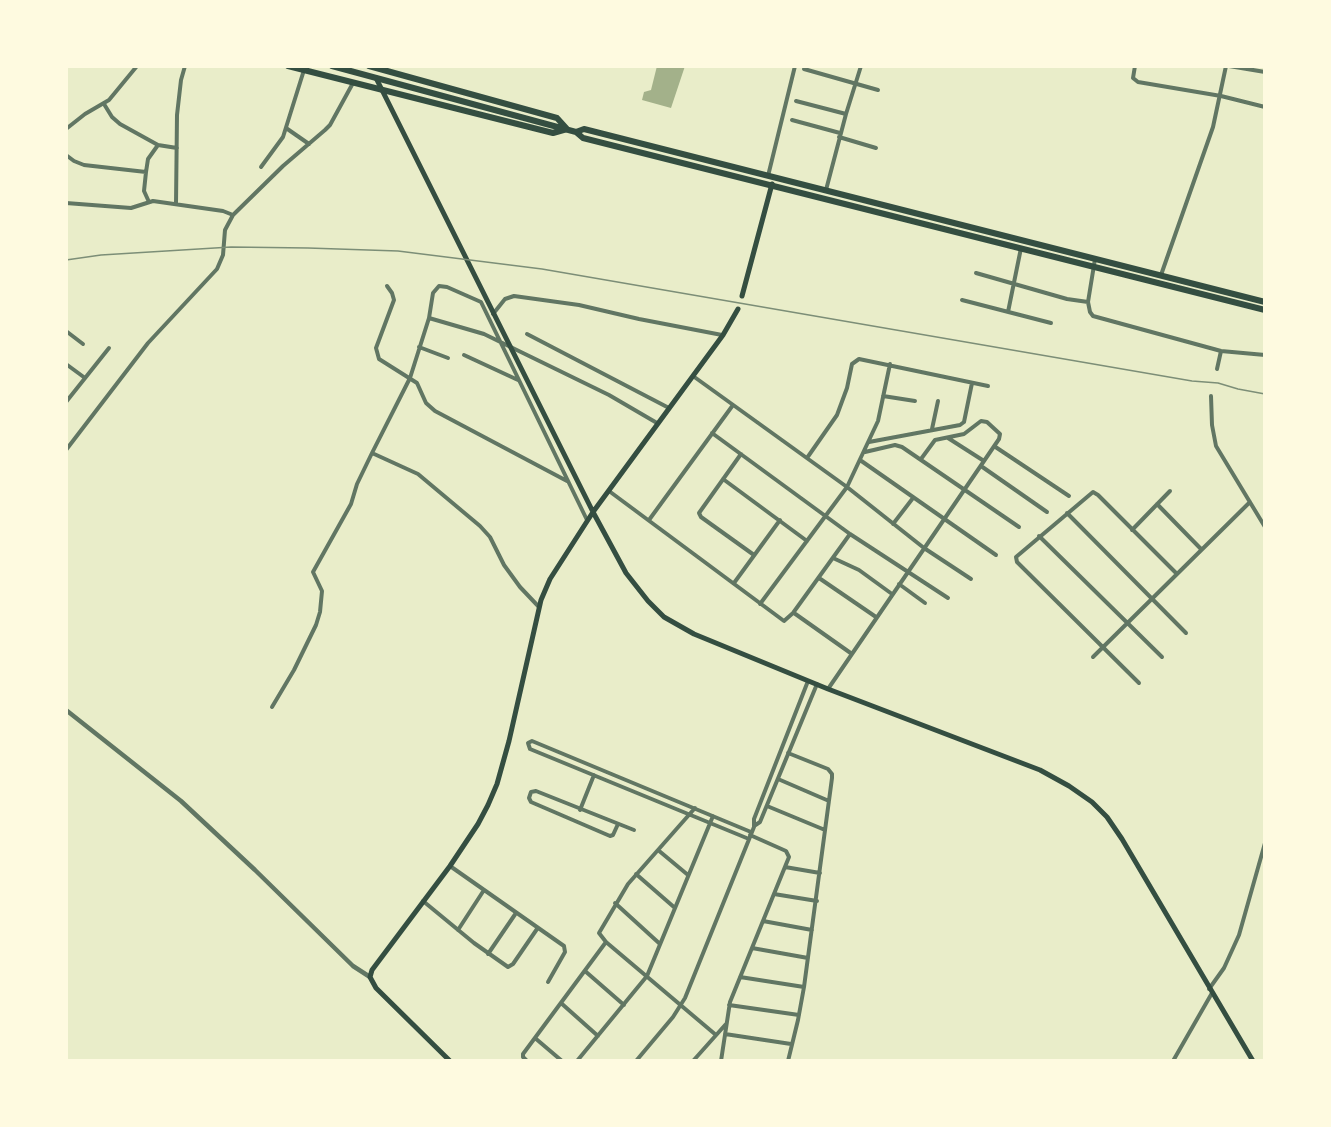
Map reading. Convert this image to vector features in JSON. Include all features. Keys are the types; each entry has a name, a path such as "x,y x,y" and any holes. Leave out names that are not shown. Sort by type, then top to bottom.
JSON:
{"highway":[{"path":"288,66 553,133 567,129"},
{"path":"332,66 567,129 583,138 1265,310"},
{"path":"369,66 557,118 567,129"},
{"path":"576,132 584,129 1265,302"}],"main road":[{"path":"376,78 593,512 637,589 664,617 693,634 828,689 1040,770 1092,802 1115,828 1253,1061"},
{"path":"742,296 772,184"},
{"path":"450,1061 376,988 370,977 377,961 450,866 478,825 497,784 540,607 550,579 593,512 723,335 738,309"}],"street":[{"path":"66,129 85,114 104,104 137,66"},
{"path":"176,204 177,116 185,66"},
{"path":"768,176 795,66"},
{"path":"826,190 861,66"},
{"path":"1135,66 1133,78 1138,82 1221,96 1265,107"},
{"path":"1160,276 1217,116 1227,66 1265,72"},
{"path":"804,69 878,90"},
{"path":"261,167 281,142 304,70"},
{"path":"66,450 147,343 218,269 223,255 225,230 233,215 330,124 353,83"},
{"path":"796,101 846,114"},
{"path":"104,104 112,117 120,124 158,146 177,148"},
{"path":"792,120 876,148"},
{"path":"286,128 309,144"},
{"path":"149,202 144,191 148,159 158,146"},
{"path":"66,155 84,165 146,172"},
{"path":"66,203 131,208 149,202 223,211 233,215"},
{"path":"1008,312 1021,248"},
{"path":"1095,259 1088,302 1090,312 1098,319 1221,351 1265,355"},
{"path":"976,273 1067,299 1088,302"},
{"path":"272,707 294,670 316,625 321,612 322,591 313,572 351,504 357,484 410,378 429,318 435,289 443,285 478,300 501,342 588,521"},
{"path":"387,286 394,300 376,352 379,358 417,383 426,403 435,411 568,481"},
{"path":"489,318 505,298 514,296 579,304 639,319 723,335"},
{"path":"962,300 1051,323"},
{"path":"429,318 484,334 609,395 657,423"},
{"path":"66,331 83,344"},
{"path":"527,334 669,408"},
{"path":"419,347 448,357"},
{"path":"66,402 109,348"},
{"path":"1216,369 1221,351"},
{"path":"464,355 519,380"},
{"path":"807,458 837,415 854,362 859,359 988,386"},
{"path":"66,363 85,378"},
{"path":"760,604 847,487 878,421 890,364"},
{"path":"693,376 847,487 924,548 971,579"},
{"path":"869,442 963,423 972,383"},
{"path":"884,396 915,401"},
{"path":"1211,396 1212,425 1216,446 1265,527"},
{"path":"932,429 938,401"},
{"path":"648,520 733,405"},
{"path":"828,689 983,463 1000,434 984,421 979,422 967,433 934,440 921,459"},
{"path":"712,433 850,534 948,598"},
{"path":"948,438 1047,512"},
{"path":"865,452 898,445 1018,527"},
{"path":"994,446 1069,496"},
{"path":"372,453 418,474 480,526 490,537 504,565 520,587 540,607"},
{"path":"741,454 700,510 700,515 754,555"},
{"path":"860,460 996,555"},
{"path":"723,479 807,541"},
{"path":"609,491 781,620 786,620 793,613 850,534"},
{"path":"1132,530 1170,491"},
{"path":"1139,683 1017,561 1018,555 1093,492 1177,574"},
{"path":"893,524 913,498"},
{"path":"1093,657 1250,502"},
{"path":"1157,504 1201,549"},
{"path":"1066,513 1186,633"},
{"path":"734,583 780,520"},
{"path":"1039,536 1162,657"},
{"path":"833,558 859,570 892,594"},
{"path":"819,578 876,617"},
{"path":"899,584 925,603"},
{"path":"793,613 852,654"},
{"path":"754,827 754,819 808,681"},
{"path":"636,1061 681,1005 750,835 760,822 817,684"},
{"path":"66,710 181,801 353,966 370,977"},
{"path":"721,1061 729,1005 789,857 786,851 695,808 532,741 528,743 530,749 711,823 750,835"},
{"path":"788,753 830,771 832,778 804,987 788,1061"},
{"path":"580,810 594,775"},
{"path":"778,779 829,801"},
{"path":"618,824 613,835 610,836 531,802 529,798 531,792 536,791 634,830"},
{"path":"766,806 825,830"},
{"path":"695,808 636,874 615,903 599,933 606,942 716,1035"},
{"path":"577,1061 647,976 713,816"},
{"path":"1173,1061 1224,968 1239,935 1265,843"},
{"path":"658,850 688,875"},
{"path":"450,866 537,929 561,943 566,949 548,982"},
{"path":"785,867 820,873"},
{"path":"636,874 675,908"},
{"path":"458,930 484,890"},
{"path":"774,894 817,901"},
{"path":"423,901 488,954 510,967 537,929"},
{"path":"615,903 660,944"},
{"path":"488,954 516,914"},
{"path":"763,921 812,930"},
{"path":"527,1061 523,1055 606,942"},
{"path":"752,948 808,958"},
{"path":"585,971 624,1005"},
{"path":"740,977 804,987"},
{"path":"561,1003 598,1036"},
{"path":"729,1005 799,1015"},
{"path":"693,1061 727,1023"},
{"path":"725,1034 791,1044"},
{"path":"535,1038 562,1061"}],"shaded area":[{"path":"657,66 685,66 671,108 642,100 644,92 651,90"}],"railway":[{"path":"66,260 101,255 231,247 398,251 542,269 1192,381 1218,383 1265,394"}]}
